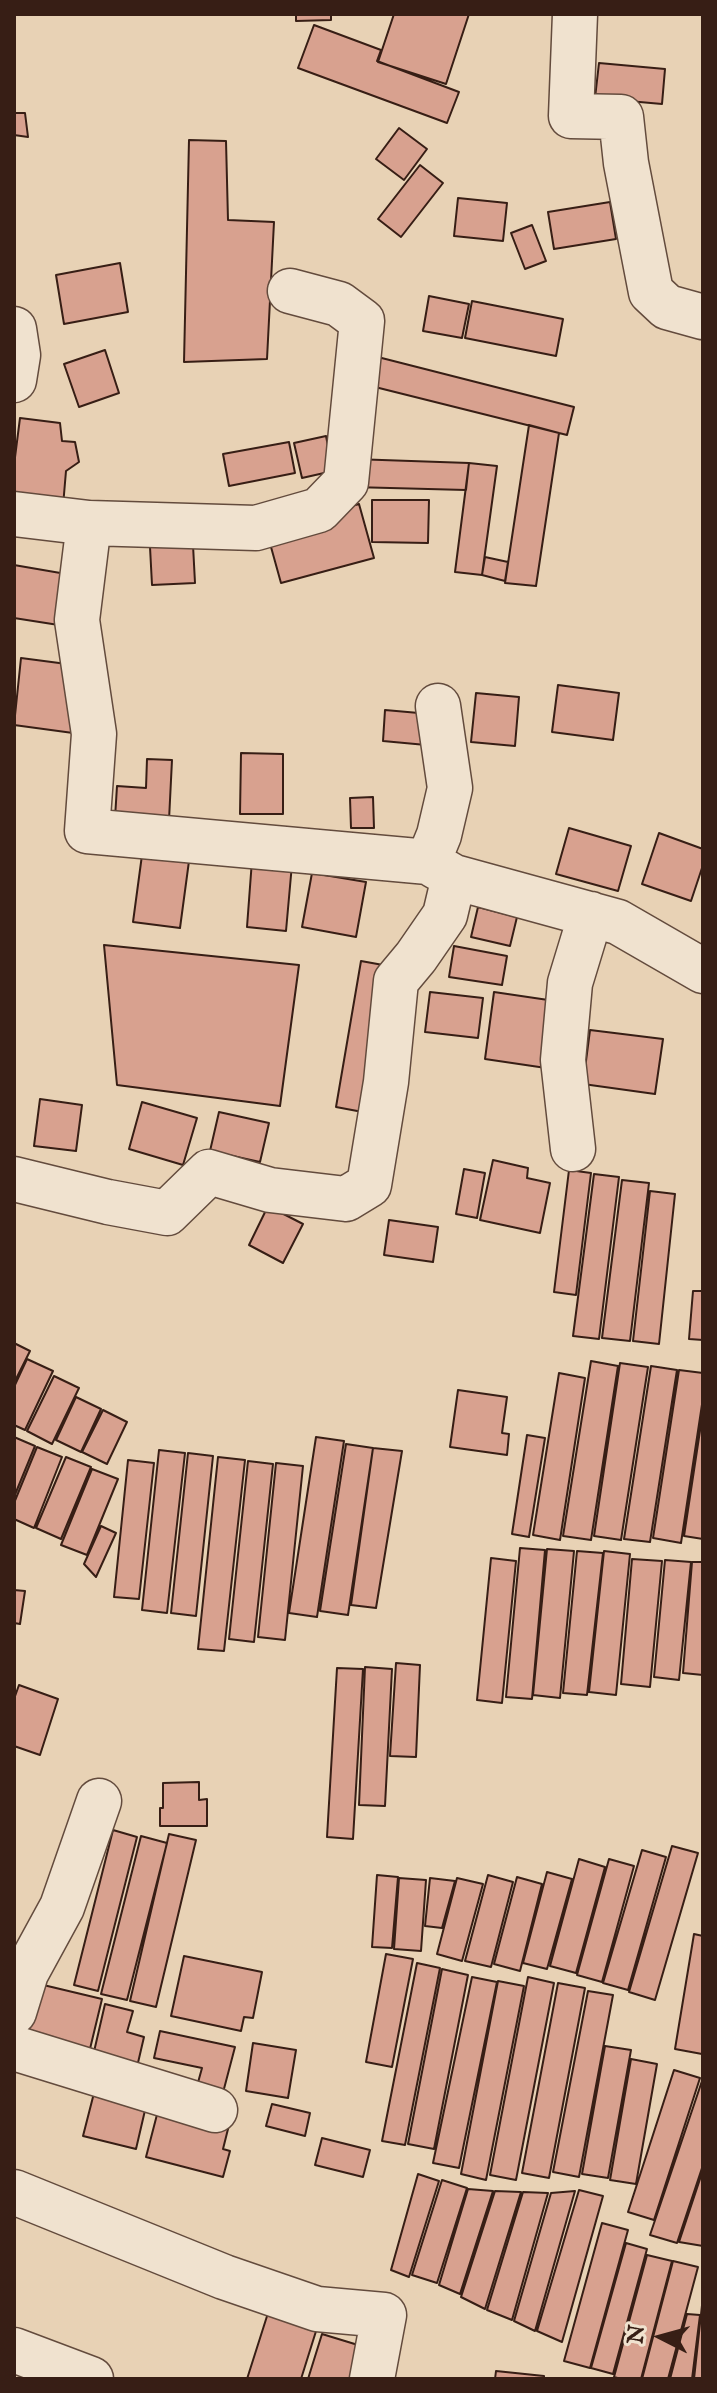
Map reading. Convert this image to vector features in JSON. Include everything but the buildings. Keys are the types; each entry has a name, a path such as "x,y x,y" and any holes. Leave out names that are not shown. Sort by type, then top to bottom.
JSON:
{"street":[{"path":"575,14 571,116 621,117 626,163 651,292 667,307 703,317"},
{"path":"14,514 89,523 256,528 319,510 346,482 362,321 339,304 290,291"},
{"path":"14,329 18,355 14,380"},
{"path":"89,523 77,620 94,734 87,831 441,869 618,922 703,971"},
{"path":"14,1179 167,1213 209,1172 270,1190 346,1199 369,1185 386,1082 396,981 445,915 439,835 450,788 438,706"},
{"path":"573,1149 563,1060 570,983 591,914"},
{"path":"14,2012 26,1973 62,1907 99,1801"},
{"path":"14,2048 215,2110"},
{"path":"14,2192 224,2277 317,2309 384,2315 372,2379"},
{"path":"14,2350 91,2379"}]}
